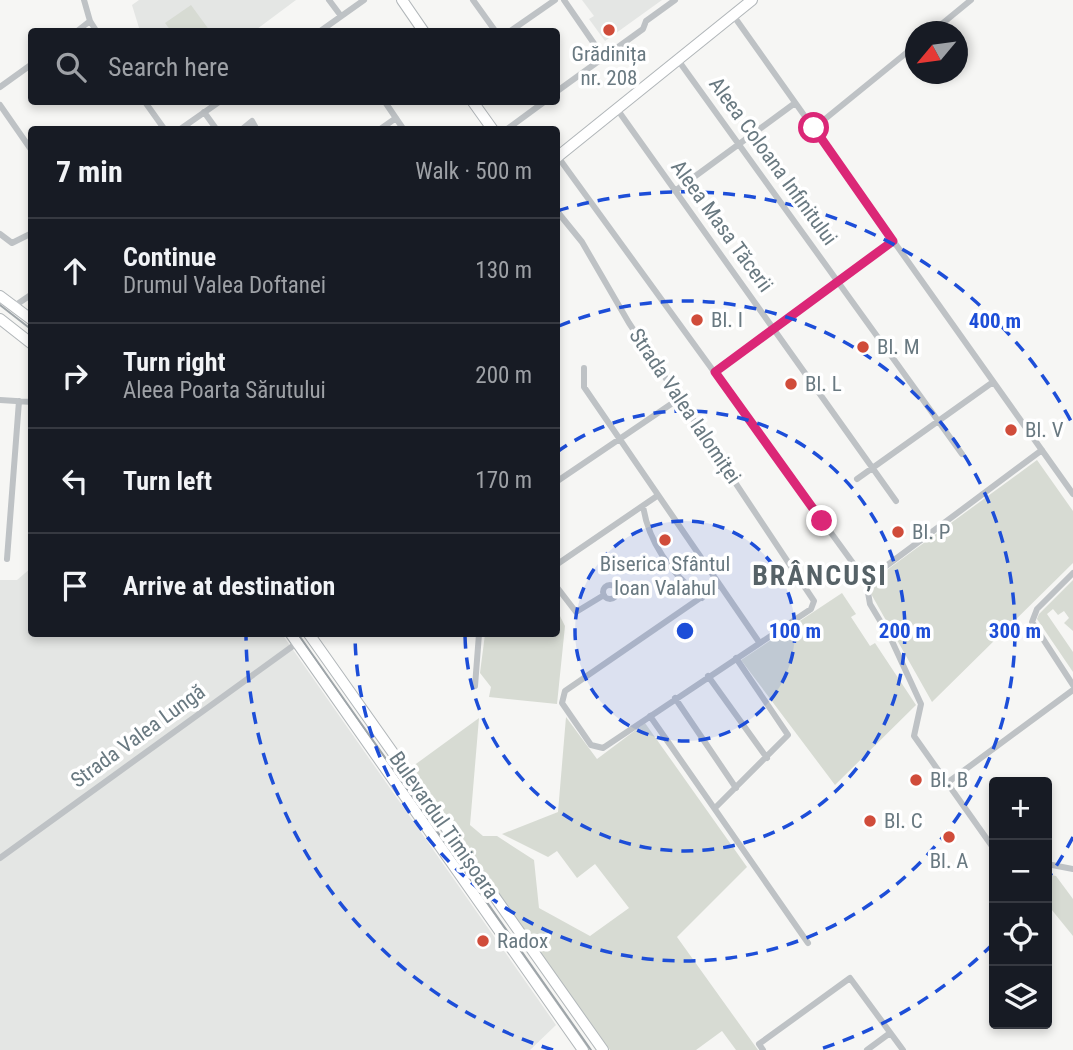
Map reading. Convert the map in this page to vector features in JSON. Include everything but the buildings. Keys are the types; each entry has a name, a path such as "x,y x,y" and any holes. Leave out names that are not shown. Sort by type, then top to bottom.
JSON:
{"main road":[{"path":"402,0 421,28"},
{"path":"560,156 751,0"},
{"path":"475,105 490,126"},
{"path":"0,296 28,317"},
{"path":"0,319 28,341"},
{"name":"Bulevardul Timișoara","path":"292,637 583,1050"},
{"name":"Bulevardul Timișoara","path":"311,637 603,1050"},
{"path":"488,913 500,904"}],"street":[{"path":"84,0 94,28"},
{"path":"329,0 341,16"},
{"path":"324,28 364,0"},
{"path":"473,0 493,28"},
{"path":"515,28 555,0"},
{"path":"564,0 604,58"},
{"path":"560,89 604,58 675,0"},
{"path":"945,21 971,0"},
{"path":"733,15 1073,494"},
{"path":"81,28 90,21"},
{"path":"330,24 332,28"},
{"path":"814,128 905,53"},
{"name":"Aleea Coloana Infinitului","path":"678,60 962,454"},
{"path":"0,87 28,67"},
{"path":"675,191 796,103"},
{"path":"147,105 162,126"},
{"path":"185,126 214,105"},
{"path":"386,105 401,126"},
{"path":"511,126 540,105"},
{"path":"0,106 28,144"},
{"name":"Aleea Masa Tăcerii","path":"617,109 896,501"},
{"path":"204,112 214,126"},
{"path":"385,126 396,118"},
{"path":"560,162 866,581 870,604 891,639 921,702 913,730 914,736 989,842"},
{"name":"Strada Valea Ialomiței","path":"560,215 582,242 624,314 814,601 811,609 759,642"},
{"path":"0,234 12,243 28,235"},
{"path":"715,372 893,241"},
{"path":"13,307 28,297"},
{"path":"584,368 584,387 759,642 603,748 590,745 562,703 565,691 719,585"},
{"path":"857,479 993,382"},
{"path":"560,479 680,398"},
{"path":"0,400 28,402"},
{"path":"7,559 19,401"},
{"path":"866,581 1042,450"},
{"path":"560,562 657,496"},
{"path":"643,506 649,532 665,560 685,584 702,598"},
{"path":"947,783 1073,688 1032,622 1037,609 1073,573"},
{"path":"560,591 576,612 604,595"},
{"path":"475,686 479,637"},
{"name":"Strada Valea Lungă","path":"0,858 297,643"},
{"path":"715,808 788,735 736,658"},
{"path":"708,676 767,758"},
{"path":"676,698 736,788"},
{"path":"650,716 808,943"},
{"path":"1052,865 1073,869"},
{"path":"763,1050 759,1044 850,978 899,1049"},
{"path":"867,1050 890,1033"}],"shaded area":[{"path":"139,0 296,0 258,28 139,28 132,5"},
{"name":"Grădinița nr. 208","path":"582,0 662,0 605,41 589,19 594,16"},
{"path":"191,5 208,28 169,28 165,23"},
{"path":"1037,460 1073,511 1073,563 932,702 870,592 869,583"},
{"path":"28,571 28,637 284,637 556,1025 530,1050 0,1050 0,580 17,580"},
{"path":"1073,580 1073,631 1064,623 1069,618 1064,611 1058,615 1053,609 1047,614 1073,652 1073,672 1037,619"},
{"path":"842,593 856,614 851,617 870,646 875,643 916,705 835,785 741,660"},
{"path":"560,616 565,626 557,704 489,697 491,687 480,673 485,637 560,637"},
{"path":"566,717 597,759 645,723 747,867 677,937 758,1050 736,1050 722,1031 696,1050 610,1050 409,769 479,718 470,825 483,836 497,836 534,860 539,908 590,936 629,908 595,864 577,878 557,851 548,857 502,834 558,812"},
{"path":"1052,875 1056,876 1073,899 1073,936 1052,910"}],"tram line":[{"path":"0,305 28,327"},
{"path":"300,637 591,1050"}],"place":[{"name":"Grădinița nr. 208","path":"609,30"},
{"name":"Bl. I","path":"697,320"},
{"name":"Bl. M","path":"863,347"},
{"name":"Bl. L","path":"791,384"},
{"name":"Bl. V","path":"1011,430"},
{"name":"Bl. P","path":"898,532"},
{"name":"Biserica Sfântul Ioan Valahul","path":"665,540"},
{"name":"Bl. B","path":"916,780"},
{"name":"Bl. C","path":"870,821"},
{"name":"Bl. A","path":"949,837"},
{"name":"Radox","path":"483,941"}],"district":[{"name":"BRÂNCUȘI","path":"820,575"}],"route":[{"path":"814,128 893,241 715,372 822,521"}]}
